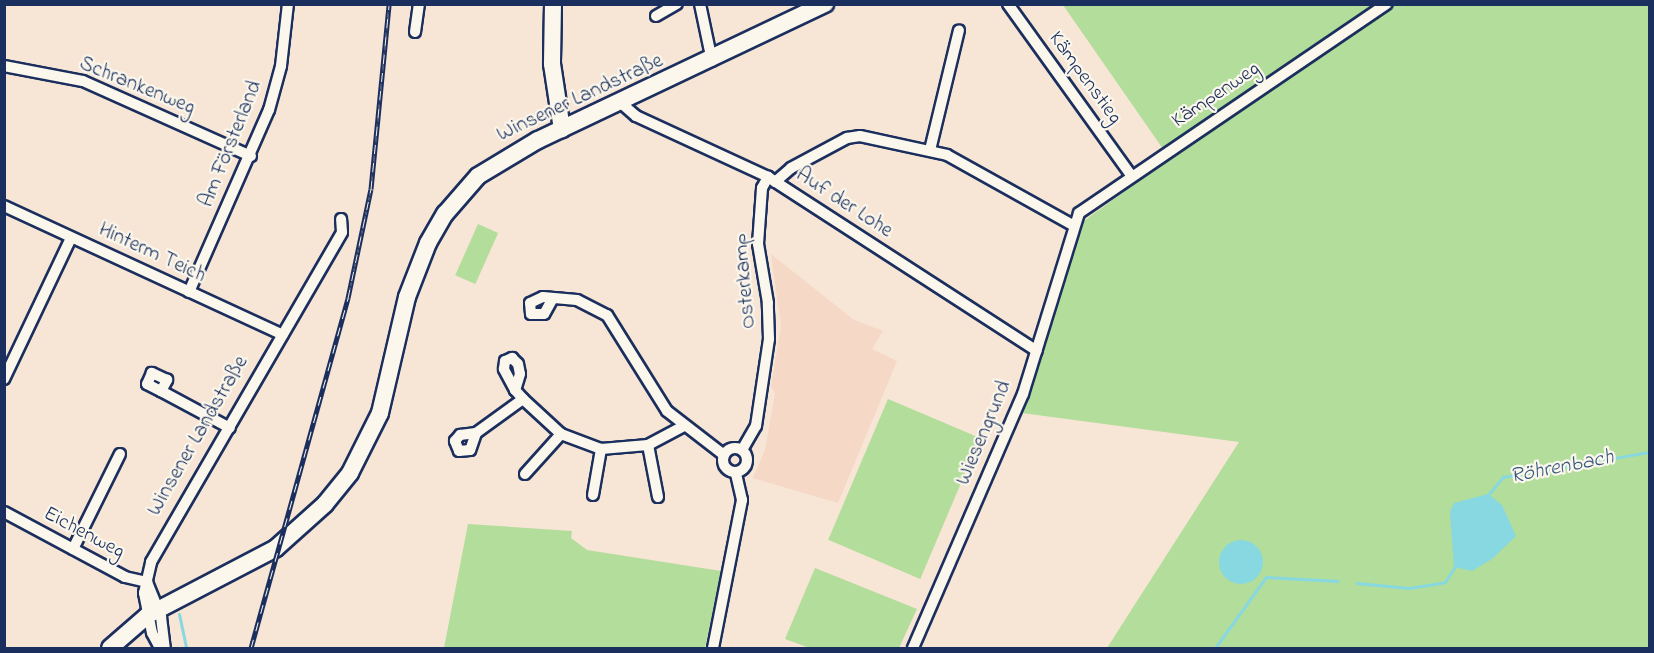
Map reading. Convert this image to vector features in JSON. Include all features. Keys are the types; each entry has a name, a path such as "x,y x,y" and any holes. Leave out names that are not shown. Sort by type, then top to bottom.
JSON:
{"street":[{"path":"415,32 418,4"},
{"path":"553,4 552,64 562,129"},
{"path":"656,16 677,4"},
{"path":"699,4 712,60"},
{"name":"Winsener Landstraße","path":"110,648 153,612 276,548 326,504 350,473 380,413 416,270 445,214 492,165 562,129 712,60 825,4"},
{"name":"Kämpenstieg","path":"1008,4 1131,175"},
{"name":"Kämpenweg","path":"1073,225 1079,213 1131,175 1387,4"},
{"name":"Am Försterland","path":"189,292 251,156 281,66 284,6"},
{"path":"930,150 959,30"},
{"name":"Schrankenweg","path":"4,66 83,81 251,156"},
{"name":"Auf der Lohe","path":"621,103 636,116 771,179 1037,351"},
{"path":"771,179 848,138 860,136 947,155 1073,225"},
{"name":"Osterkamp","path":"736,473 747,463 742,450 756,426 770,339 768,303 758,244 762,188 771,179"},
{"name":"Hinterm Teich","path":"4,206 283,335"},
{"name":"Winsener Landstraße","path":"153,612 144,593 157,552 342,232 341,219"},
{"name":"Wiesengrund","path":"913,648 1023,394 1073,225"},
{"path":"4,379 71,238"},
{"path":"553,298 577,300 607,315 667,411 683,426 724,455 732,448 742,450"},
{"path":"515,390 561,434 601,449 648,445 683,426"},
{"path":"160,391 230,428"},
{"path":"476,433 523,399"},
{"path":"525,474 561,434"},
{"path":"648,445 658,497"},
{"path":"593,495 601,449"},
{"path":"72,549 120,453"},
{"name":"Osterkamp","path":"713,648 742,500 736,473 723,465 724,455"},
{"name":"Eichenweg","path":"4,512 125,577 147,582"},
{"path":"153,612 163,648"}],"shaded area":[{"path":"771,254 854,320 883,331 872,349 897,361 838,503 753,478 765,450 775,393 771,387 781,326"}],"green space":[{"path":"1063,5 1649,5 1649,648 1107,648 1239,442 1022,413 1078,225 1170,159"},
{"path":"478,224 498,233 475,284 455,275"},
{"path":"888,399 980,438 920,579 828,540"},
{"path":"468,524 572,531 571,538 587,550 721,571 705,648 444,648"},
{"path":"815,568 917,609 899,648 810,648 785,639"}],"water":[{"path":"1488,494 1502,505 1516,536 1492,559 1472,571 1454,567 1450,512 1454,503"},
{"path":"1241,540 1256,547 1263,562 1256,577 1241,584 1226,577 1219,562 1226,547"}],"waterway":[{"name":"Röhrenbach","path":"1487,496 1503,477 1650,452"},
{"name":"Röhrenbach","path":"1357,583 1409,588 1445,582 1456,565"},
{"name":"Röhrenbach","path":"1215,648 1266,577 1338,581"},
{"name":"Röhrenbach","path":"179,614 186,648"}],"railway":[{"path":"251,648 348,298 371,189 389,4"}]}
